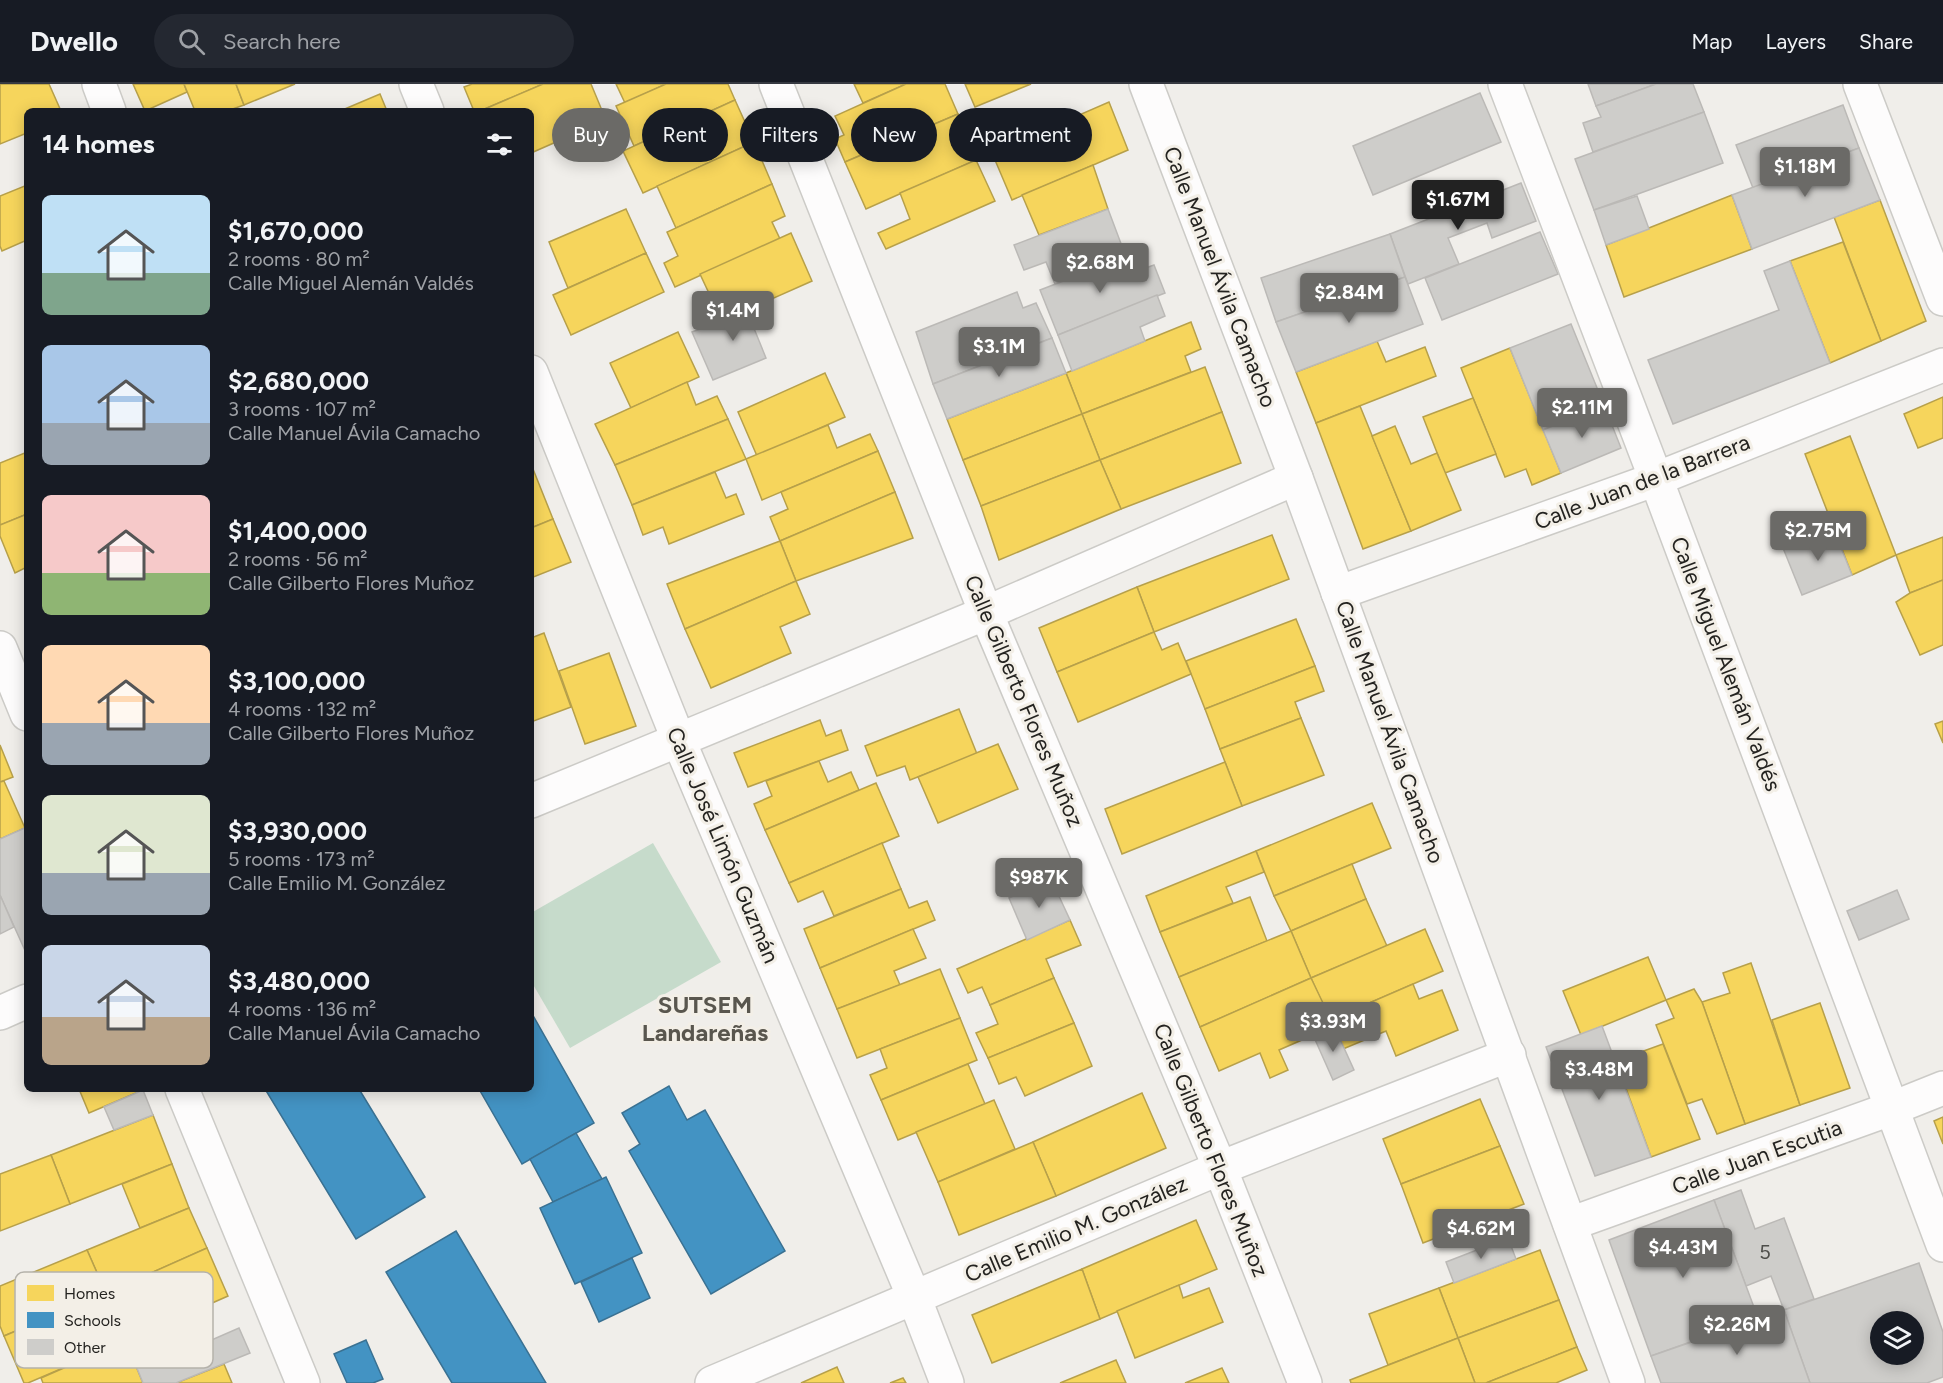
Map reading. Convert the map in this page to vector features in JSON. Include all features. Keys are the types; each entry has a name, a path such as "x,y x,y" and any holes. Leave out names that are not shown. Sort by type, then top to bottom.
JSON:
{"street":[{"path":"99,84 108,108"},
{"path":"416,84 426,108"},
{"name":"Calle Gilberto Flores Muñoz","path":"776,84 986,613 1220,1168 1305,1383"},
{"name":"Calle Manuel Ávila Camacho","path":"1146,84 1296,478 1628,1383"},
{"name":"Calle Miguel Alemán Valdés","path":"1505,84 1656,479 1943,1245"},
{"path":"1860,84 1943,299"},
{"name":"Calle Juan de la Barrera","path":"1338,593 1656,479 1943,365"},
{"name":"Calle José Limón Guzmán","path":"534,379 679,741 914,1297 947,1383"},
{"path":"534,800 986,613 1296,478"},
{"path":"0,648 24,707"},
{"path":"0,1013 24,1002"},
{"name":"Calle Emilio M. González","path":"712,1383 1220,1168 1509,1055"},
{"name":"Calle Juan Escutia","path":"1570,1224 1943,1088"},
{"path":"183,1092 303,1383"}],"green space":[{"path":"653,843 721,962 570,1048 534,986 534,911"}],"building: Homes":[{"path":"0,84 49,84 60,108 24,108 24,134 0,144"},
{"path":"133,84 184,84 187,92 152,108 144,108"},
{"path":"184,84 236,84 244,105 236,108 194,108"},
{"path":"236,84 295,84 244,105"},
{"path":"472,84 543,84 487,108 473,108 464,87"},
{"path":"543,84 591,84 601,108 552,108 552,144 534,152 534,108 487,108"},
{"path":"616,84 666,84 625,103"},
{"path":"666,84 728,84 735,100 717,108 642,108 642,142 634,146 630,137 630,108 617,108 616,106"},
{"path":"854,84 906,84 863,103"},
{"path":"906,84 945,84 955,108 949,108 949,118 937,123 937,108 853,108"},
{"path":"965,84 1031,84 975,107"},
{"path":"380,94 386,108 347,108"},
{"path":"735,100 740,111 740,148 728,154 728,108 717,108"},
{"path":"1109,102 1128,150 1012,200 996,162 1092,162 1092,109"},
{"path":"851,109 851,159 845,162 839,148 839,137 844,135 839,124 839,114"},
{"path":"949,118 949,162 972,162 866,209 845,162 851,159 851,162 937,162 937,123"},
{"path":"642,142 642,162 710,162 643,193 628,162 630,148"},
{"path":"740,148 740,162 763,162 772,184 676,228 657,186 710,162 728,162 728,154"},
{"path":"971,162 977,162 995,201 886,249 878,233 910,219 900,193"},
{"path":"1093,165 1108,209 1039,235 1022,195"},
{"path":"772,184 785,216 772,222 780,239 675,287 664,263 678,256 667,232"},
{"path":"24,186 24,241 2,251 0,246 0,196"},
{"path":"1732,195 1752,249 1624,297 1606,245"},
{"path":"1880,200 1926,321 1881,341 1834,217"},
{"path":"626,209 646,253 568,288 549,242"},
{"path":"791,233 812,281 722,321 700,274"},
{"path":"1843,242 1881,341 1830,363 1790,261"},
{"path":"646,253 664,292 571,335 553,295"},
{"path":"1191,322 1201,349 1185,356 1191,372 1082,414 1066,373"},
{"path":"678,332 699,377 631,408 610,363"},
{"path":"1377,341 1386,362 1425,347 1436,376 1316,423 1296,372"},
{"path":"1510,348 1561,473 1532,485 1526,469 1505,477 1461,368"},
{"path":"1205,367 1222,412 1100,460 1082,414"},
{"path":"825,373 845,417 757,456 738,412"},
{"path":"1066,373 1082,414 963,460 947,419"},
{"path":"687,382 696,405 717,396 728,419 615,465 595,424"},
{"path":"1943,397 1943,438 1918,448 1904,414"},
{"path":"1473,398 1496,454 1445,473 1423,417"},
{"path":"1360,406 1411,531 1363,549 1316,423"},
{"path":"1222,412 1241,463 1121,509 1100,460"},
{"path":"1082,414 1100,460 981,506 963,460"},
{"path":"728,419 746,459 632,505 615,465"},
{"path":"828,425 837,448 870,434 878,451 762,500 746,459"},
{"path":"1395,426 1411,464 1437,453 1461,510 1411,531 1372,436"},
{"path":"1850,436 1896,555 1852,575 1805,454"},
{"path":"878,451 895,492 780,541 770,517 788,509 781,492"},
{"path":"24,453 24,515 0,525 0,463"},
{"path":"1100,460 1121,509 999,560 981,506"},
{"path":"534,472 553,519 534,527"},
{"path":"715,472 726,498 736,494 744,514 669,544 663,527 643,535 632,505"},
{"path":"895,492 913,538 796,581 780,541"},
{"path":"24,515 24,568 15,573 0,536 0,525"},
{"path":"553,519 571,562 534,577 534,527"},
{"path":"1272,535 1289,579 1154,632 1137,587"},
{"path":"1943,537 1943,580 1910,593 1896,555"},
{"path":"780,541 796,581 685,629 667,584"},
{"path":"1943,580 1943,645 1920,655 1896,602 1910,593"},
{"path":"796,581 810,614 780,627 791,653 711,688 685,629"},
{"path":"1137,587 1154,632 1057,672 1039,628"},
{"path":"1296,619 1315,666 1205,709 1186,661"},
{"path":"1154,632 1162,650 1178,643 1191,674 1078,722 1057,672"},
{"path":"544,633 571,707 534,721 534,637"},
{"path":"609,653 636,726 585,744 559,671"},
{"path":"1315,666 1324,691 1295,702 1301,718 1220,749 1205,709"},
{"path":"959,709 977,754 910,780 905,766 877,776 865,746"},
{"path":"1301,718 1324,775 1242,806 1220,749"},
{"path":"820,720 826,736 841,730 848,750 748,787 734,753"},
{"path":"1943,721 1943,743 1935,724"},
{"path":"998,744 1018,789 938,823 918,777"},
{"path":"0,745 13,777 0,782"},
{"path":"819,761 828,782 851,772 859,790 765,830 754,804 772,796 766,781"},
{"path":"1225,762 1242,806 1122,854 1105,809"},
{"path":"4,781 24,828 0,839 0,782"},
{"path":"876,783 899,836 789,883 765,830"},
{"path":"1372,803 1391,848 1274,896 1256,851"},
{"path":"882,843 901,889 834,916 823,891 798,902 789,883"},
{"path":"1256,851 1264,872 1226,887 1233,903 1160,932 1146,896"},
{"path":"1352,864 1366,899 1291,931 1274,896"},
{"path":"901,889 909,908 927,901 935,920 820,968 804,929"},
{"path":"1250,897 1267,941 1179,977 1160,932"},
{"path":"1366,899 1387,946 1311,978 1291,931"},
{"path":"1070,920 1081,945 1046,959 1054,978 990,1005 982,987 968,993 957,969"},
{"path":"913,929 926,958 894,971 900,985 837,1009 820,968"},
{"path":"1425,929 1443,971 1330,1020 1311,978"},
{"path":"1291,931 1311,978 1200,1027 1179,977"},
{"path":"1648,957 1666,1000 1581,1035 1563,991"},
{"path":"1751,963 1800,1105 1745,1124 1702,1002 1730,993 1723,973"},
{"path":"940,969 960,1018 857,1058 837,1009"},
{"path":"1054,978 1074,1023 988,1058 976,1033 998,1024 990,1005"},
{"path":"1311,978 1334,1026 1279,1050 1288,1070 1270,1078 1260,1053 1219,1071 1200,1027"},
{"path":"1413,984 1419,999 1442,990 1458,1030 1396,1056 1386,1031 1343,1049 1330,1020"},
{"path":"1694,989 1702,1002 1745,1124 1717,1134 1702,1099 1687,1104 1656,1025 1674,1018 1666,1000"},
{"path":"1820,1003 1850,1088 1800,1105 1772,1020"},
{"path":"960,1018 977,1060 881,1100 870,1075 887,1068 880,1049"},
{"path":"1074,1023 1092,1066 1025,1096 1016,1077 999,1084 988,1058"},
{"path":"1663,1044 1700,1139 1651,1157 1616,1061"},
{"path":"968,1064 985,1104 898,1140 881,1100"},
{"path":"80,1092 138,1092 89,1113"},
{"path":"1142,1093 1166,1148 1056,1196 1033,1142"},
{"path":"1480,1099 1500,1146 1401,1184 1383,1139"},
{"path":"994,1100 1015,1149 938,1182 916,1132"},
{"path":"153,1115 172,1164 70,1204 51,1155"},
{"path":"1943,1117 1943,1144 1934,1121"},
{"path":"1033,1142 1056,1196 959,1235 938,1182"},
{"path":"1500,1146 1524,1204 1423,1243 1401,1184"},
{"path":"51,1155 70,1204 0,1231 0,1174"},
{"path":"172,1164 189,1208 140,1228 122,1184"},
{"path":"189,1208 207,1248 153,1272 97,1272 87,1250"},
{"path":"1196,1220 1217,1269 1100,1319 1082,1269"},
{"path":"207,1248 228,1296 213,1303 213,1272 153,1272"},
{"path":"87,1250 97,1272 34,1272"},
{"path":"1540,1250 1559,1300 1458,1338 1439,1288"},
{"path":"1082,1269 1100,1319 992,1363 972,1315"},
{"path":"15,1280 15,1331 4,1336 0,1326 0,1286"},
{"path":"1179,1285 1183,1298 1209,1288 1223,1322 1135,1358 1117,1311"},
{"path":"1439,1288 1458,1338 1388,1365 1369,1314"},
{"path":"1559,1300 1577,1347 1486,1383 1475,1383 1458,1338"},
{"path":"15,1331 15,1362 4,1336"},
{"path":"1458,1338 1475,1383 1351,1383 1350,1380"},
{"path":"1577,1347 1587,1370 1556,1383 1486,1383"},
{"path":"1116,1360 1126,1383 1060,1383"},
{"path":"224,1364 232,1383 176,1383"},
{"path":"837,1367 844,1383 801,1383"},
{"path":"18,1368 63,1368 28,1383 24,1383"},
{"path":"64,1368 137,1368 143,1383 43,1383 41,1378"},
{"path":"1222,1368 1229,1383 1185,1383"},
{"path":"903,1378 906,1383 890,1383"}],"building: Schools":[{"path":"534,1017 594,1123 522,1164 481,1092 534,1092"},
{"path":"669,1086 687,1120 705,1110 785,1251 711,1294 629,1151 640,1144 622,1113"},
{"path":"267,1092 361,1092 425,1197 356,1239"},
{"path":"576,1133 602,1179 553,1202 530,1159"},
{"path":"606,1177 642,1253 575,1284 540,1208"},
{"path":"456,1231 546,1383 452,1383 386,1272"},
{"path":"632,1258 650,1298 599,1322 581,1282"},
{"path":"366,1340 383,1379 373,1383 347,1383 334,1354"}],"building: Other":[{"path":"1588,84 1656,84 1596,106"},
{"path":"1656,84 1693,84 1704,112 1593,152 1583,123 1601,117 1596,106"},
{"path":"1480,93 1501,142 1373,195 1353,146"},
{"path":"1843,105 1859,148 1753,188 1736,145"},
{"path":"1704,112 1723,163 1594,210 1575,159"},
{"path":"1859,148 1880,200 1752,249 1732,195"},
{"path":"1521,183 1536,221 1492,238 1487,223 1448,238 1459,264 1408,284 1390,234"},
{"path":"1637,196 1649,229 1606,245 1594,210"},
{"path":"1108,209 1126,257 1055,284 1046,262 1024,270 1014,245"},
{"path":"1540,232 1558,274 1442,320 1425,278"},
{"path":"1390,234 1405,277 1276,322 1261,278"},
{"path":"1126,257 1132,273 1154,265 1165,293 1058,335 1040,290"},
{"path":"1790,261 1830,363 1673,424 1648,360 1779,310 1764,271"},
{"path":"1405,277 1423,324 1296,372 1276,322"},
{"path":"1017,292 1023,308 1036,303 1052,338 933,384 916,332"},
{"path":"1157,295 1165,316 1140,327 1145,341 1072,371 1058,335"},
{"path":"765,302 772,318 753,326 766,358 713,380 692,332"},
{"path":"1571,324 1604,405 1543,430 1510,348"},
{"path":"1052,338 1066,373 947,419 933,384"},
{"path":"1604,405 1621,448 1561,473 1543,430"},
{"path":"1833,528 1852,575 1802,595 1783,548"},
{"path":"24,828 24,948 0,895 0,839"},
{"path":"1051,879 1070,920 1027,940 1009,898"},
{"path":"1897,890 1909,919 1859,940 1847,911"},
{"path":"0,895 14,927 0,934"},
{"path":"1334,1026 1354,1070 1333,1080 1313,1035"},
{"path":"1602,1026 1651,1157 1595,1176 1546,1047"},
{"path":"138,1092 144,1092 153,1115 114,1130 104,1107"},
{"path":"1741,1190 1755,1229 1784,1218 1814,1299 1784,1310 1771,1276 1746,1286 1714,1200"},
{"path":"1714,1200 1758,1318 1651,1356 1609,1240"},
{"path":"1508,1238 1516,1259 1454,1283 1446,1262"},
{"path":"1919,1263 1943,1332 1943,1377 1927,1383 1810,1383 1784,1310"},
{"path":"1784,1310 1810,1383 1661,1383 1651,1356"},
{"path":"239,1328 250,1353 213,1368 213,1339"},
{"path":"137,1368 213,1368 176,1383 143,1383"}],"district":[{"name":"SUTSEM Landareñas","path":"705,1018"}]}
